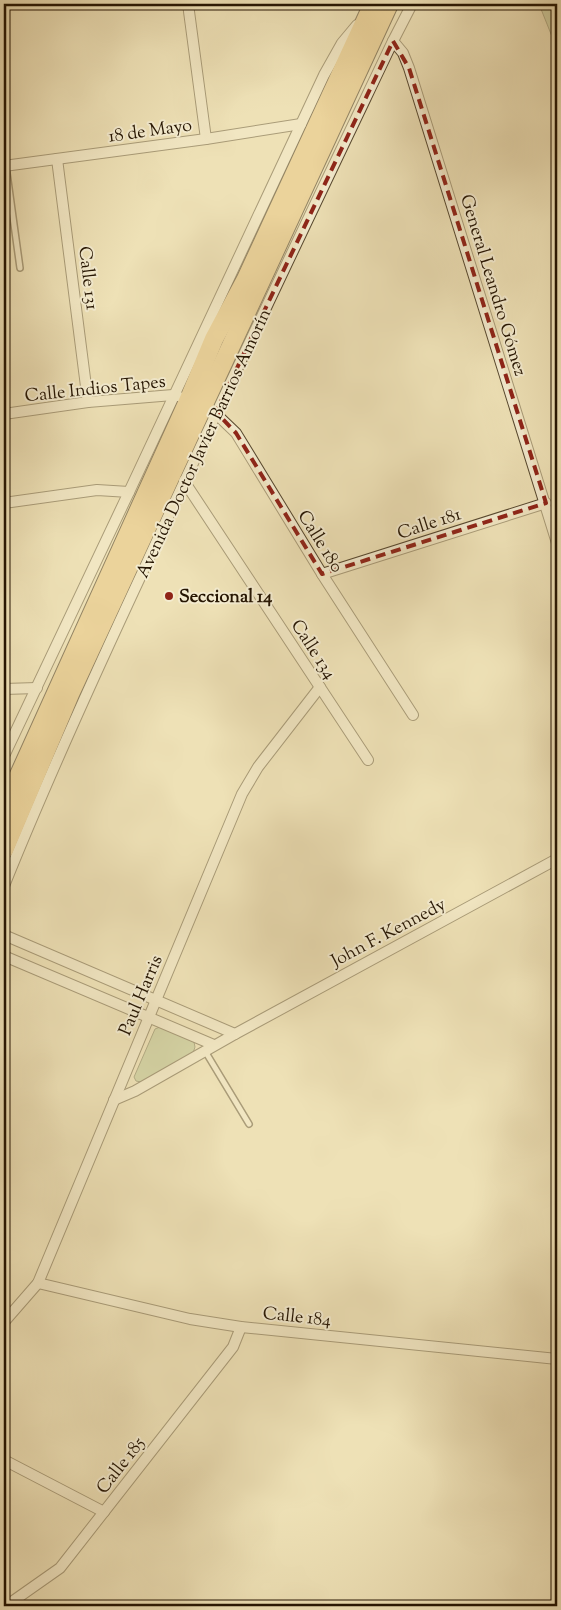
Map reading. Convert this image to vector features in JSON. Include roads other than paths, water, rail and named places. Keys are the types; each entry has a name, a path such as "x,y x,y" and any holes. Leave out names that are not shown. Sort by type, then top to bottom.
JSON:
{"highway":[{"name":"Avenida Doctor Javier Barrios Amorín","path":"4,808 196,403 389,4"},
{"name":"Avenida Doctor Javier Barrios Amorín","path":"4,850 196,403 214,340 246,280 371,7"}],"street":[{"path":"188,4 206,139"},
{"name":"Avenida Doctor Javier Barrios Amorín","path":"4,756 129,492 196,403 412,4"},
{"name":"Avenida Doctor Javier Barrios Amorín","path":"4,886 30,820 88,689 184,481 196,403 301,124 333,56 371,7"},
{"name":"General Leandro Gómez","path":"393,41 403,54 409,68 557,543"},
{"name":"18 de Mayo","path":"5,166 206,139 301,124"},
{"name":"Calle 131","path":"57,159 88,402"},
{"name":"Calle Indios Tapes","path":"4,414 88,402 196,403"},
{"name":"Calle 180","path":"196,403 236,433 322,574 413,715"},
{"name":"Calle 134","path":"184,481 368,760"},
{"path":"4,503 97,490 129,492"},
{"name":"Calle 181","path":"322,574 546,503"},
{"name":"Paul Harris","path":"4,1322 38,1283 242,794 258,767 320,687"},
{"path":"4,689 37,688"},
{"name":"John F. Kennedy","path":"114,1100 135,1091 214,1045 557,859"},
{"path":"4,935 235,1034"},
{"path":"4,956 214,1045"},
{"name":"Calle 184","path":"38,1283 190,1319 241,1327 557,1359"},
{"name":"Calle 185","path":"6,1606 60,1568 233,1347 241,1327"},
{"path":"4,1460 104,1512"}],"lane":[{"path":"5,166 20,268"},
{"path":"205,1051 248,1124"}],"place":[{"name":"Seccional 14","path":"169,596"}]}
